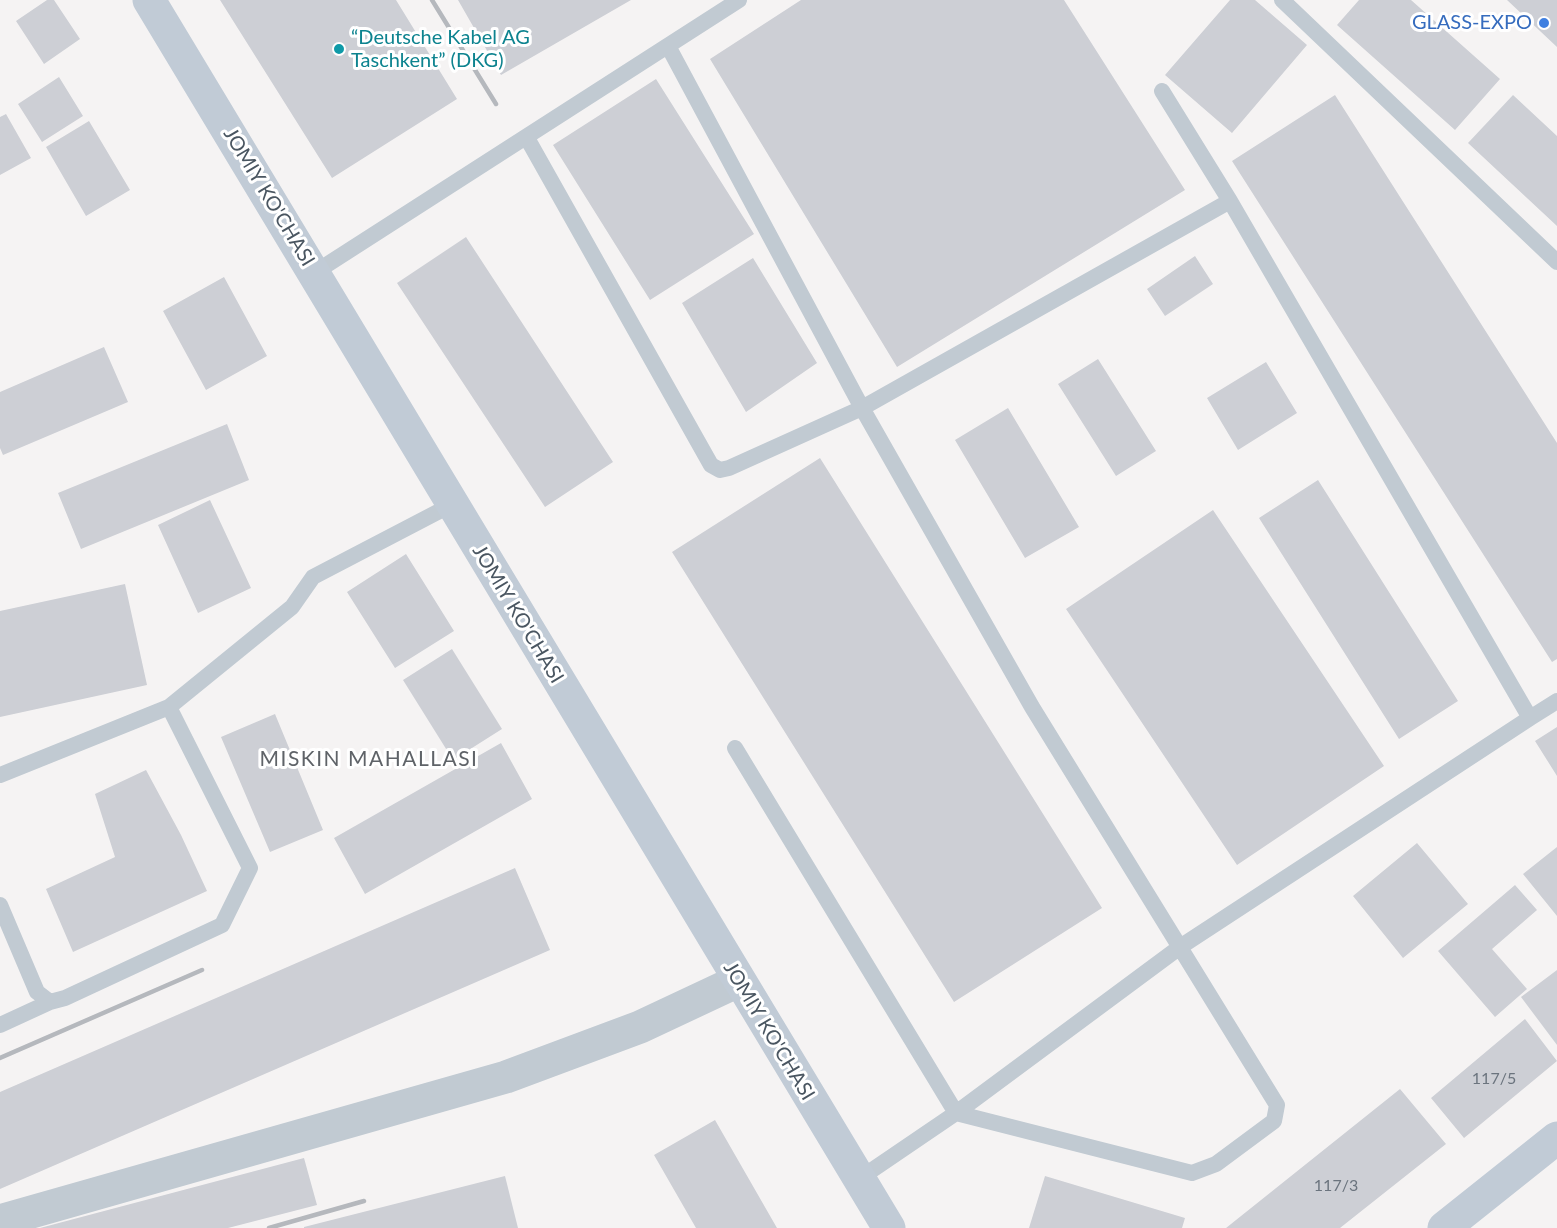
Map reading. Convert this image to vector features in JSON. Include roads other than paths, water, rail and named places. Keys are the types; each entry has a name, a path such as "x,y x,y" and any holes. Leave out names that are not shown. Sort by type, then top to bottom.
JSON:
{"street":[{"name":"JOMIY KO'CHASI","path":"149,0 738,981 889,1228"},
{"path":"0,1221 506,1077 639,1027 738,981"},
{"path":"1444,1228 1557,1138"}],"lane":[{"path":"314,273 739,0"},
{"path":"1282,0 1557,262"},
{"path":"668,46 862,408 1032,707 1277,1105 1274,1121 1216,1164 1192,1173 956,1113 735,748"},
{"path":"1162,91 1230,201 1530,718"},
{"path":"527,138 711,465 720,470 862,408 1230,201"},
{"path":"0,775 170,707 292,608 313,577 453,504"},
{"path":"859,1179 956,1113 1180,947 1557,701"},
{"path":"0,1025 222,925 250,867 170,707"},
{"path":"0,905 37,992 50,1002"}],"railway":[{"path":"432,0 496,104"},
{"path":"0,1058 202,970"},
{"path":"269,1228 364,1201"}],"place":[{"name":"GLASS-EXPO","path":"1544,23"},
{"name":"“Deutsche Kabel AG Taschkent” (DKG)","path":"339,49"}],"district":[{"name":"MISKIN MAHALLASI","path":"369,759"}]}
